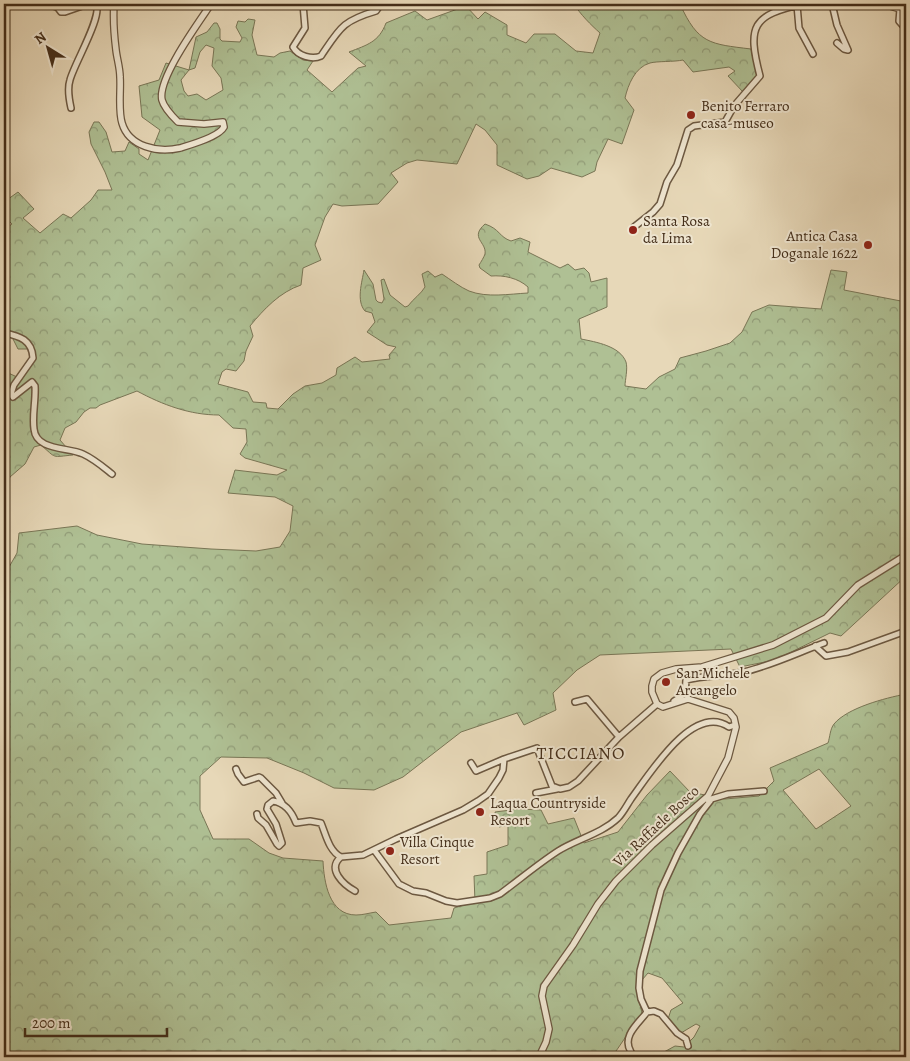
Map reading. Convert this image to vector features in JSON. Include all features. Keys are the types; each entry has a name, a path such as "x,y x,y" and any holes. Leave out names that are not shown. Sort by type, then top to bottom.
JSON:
{"street":[{"path":"49,4 58,8 61,12 88,4"},
{"path":"58,8 74,4"},
{"path":"70,108 68,93 70,80 81,51 95,24 98,11 96,4"},
{"path":"114,4 112,18 120,75 121,122 130,135 142,145 151,149 166,150 180,148 218,134 224,127 223,122 204,124 178,122 164,105 161,98 162,89 181,49 212,4"},
{"path":"303,4 305,28 293,47 296,52 313,58 321,56 345,24 376,11 381,4"},
{"path":"634,227 660,204 688,130 694,126 725,122 734,106 760,76 753,45 753,33 757,24 769,14 800,4 799,28 813,54"},
{"path":"832,4 848,50 837,43"},
{"path":"883,4 903,9 900,20 906,28"},
{"path":"4,333 26,341 33,348 33,358 14,386 11,394 13,397 32,382 35,386 34,431 39,439 46,446 81,453 97,462 112,474"},
{"path":"374,850 399,884 413,891 426,893 446,902 457,903 490,898 500,894 558,850 595,834 618,818 677,739 685,733 696,726 714,720 729,727 735,725 734,718 729,712 688,699 663,707 656,704 652,692 654,679 662,673 676,669 702,666 773,645 826,618 858,585 906,555"},
{"path":"815,646 826,656 848,652 906,631"},
{"path":"671,705 672,702 685,694 686,680 728,675 771,665 824,643"},
{"path":"575,702 588,699 619,736"},
{"path":"536,793 560,789 578,781 619,736 656,704"},
{"name":"Via Raffaele Bosco","path":"538,1057 546,1042 549,1030 542,996 544,986 616,880 652,845 708,796 728,758 735,725"},
{"path":"471,763 476,771 536,748 552,786 560,789"},
{"path":"236,769 244,782 261,778 288,808 296,823 310,821 321,823 331,848 341,857 363,855 463,810 478,801 488,794 499,778 503,770 504,759"},
{"path":"703,801 728,794 764,791"},
{"path":"648,1012 639,988 640,971 661,890 700,814 711,800"},
{"path":"257,814 279,846 282,843 276,824 267,809 268,805 273,802 282,803"},
{"path":"341,857 335,865 336,871 345,886 355,891"},
{"path":"631,1052 628,1047 630,1034 648,1012 654,1011 661,1014 677,1033 686,1039 688,1046"}],"green space":[{"path":"574,4 680,4 693,27 707,40 751,49 757,77 743,92 728,76 735,71 729,67 693,72 683,60 653,62 645,65 636,72 626,93 625,98 634,110 622,144 608,139 597,162 595,171 582,177 551,168 539,176 527,179 497,165 497,145 485,130 476,124 457,164 417,160 407,163 391,173 398,182 378,204 342,206 333,204 325,217 315,245 321,260 303,268 301,285 286,292 273,302 250,326 253,336 246,351 244,361 236,371 226,369 222,372 218,384 248,392 253,402 266,403 267,408 278,409 293,394 305,386 322,383 336,375 337,368 355,357 362,362 390,359 389,355 396,347 387,345 367,332 375,322 372,313 365,311 362,307 360,291 364,270 373,284 378,302 382,303 384,299 381,280 384,279 390,295 405,307 425,287 422,274 428,271 435,277 442,274 462,288 476,293 498,295 528,293 528,287 520,281 501,276 491,276 480,268 479,265 485,255 485,250 478,236 480,229 485,224 494,228 511,241 520,238 530,242 528,252 560,268 568,264 575,270 584,268 589,273 591,282 607,278 607,307 579,319 581,339 613,348 619,352 626,362 625,386 646,389 659,377 675,369 680,358 730,343 742,332 752,312 769,305 821,309 831,270 847,272 844,290 906,302 906,576 841,636 830,633 775,660 740,667 731,649 600,655 577,670 553,693 556,710 524,725 517,713 461,732 403,777 374,790 334,788 267,758 221,757 200,776 200,810 213,839 249,839 269,853 283,858 323,861 330,896 340,910 347,914 359,915 376,912 389,925 451,918 454,908 475,902 474,876 487,874 487,852 508,845 508,825 499,827 495,812 519,809 541,810 548,824 574,818 584,843 618,832 647,795 670,771 690,792 725,799 759,796 774,781 770,768 828,743 833,726 840,718 867,704 906,694 906,1057 662,1057 664,1052 675,1046 684,1047 694,1037 700,1026 696,1024 681,1033 668,1019 671,1010 683,1003 662,978 648,973 636,987 642,1013 612,1057 4,1057 4,576 17,553 19,533 77,526 97,535 142,544 256,551 280,547 290,531 293,506 275,497 228,493 235,470 277,475 287,470 245,458 240,454 247,442 246,429 233,428 219,415 208,415 177,408 137,391 96,408 90,408 76,422 65,428 60,440 73,455 55,456 41,445 34,447 25,464 10,477 4,490 4,371 17,377 30,361 29,349 18,349 8,329 4,330 4,291 7,284 6,277 4,276 4,230 12,224 4,216 4,202 18,192 34,209 23,218 40,233 63,214 71,218 91,200 98,190 112,190 91,144 89,132 94,122 99,122 106,132 112,152 125,151 129,142 139,149 139,154 148,160 160,130 142,117 139,86 159,80 166,63 189,70 196,37 207,32 214,23 217,23 220,29 220,39 222,41 240,42 242,38 236,27 238,21 255,20 252,35 257,55 274,57 280,53 290,51 303,60 313,61 307,70 332,92 358,68 366,66 349,52 367,45 376,39 386,23 415,11 427,20 466,6 478,19 485,12 507,25 507,35 526,43 534,34 555,34 576,51 593,53 600,33 579,12","holes":["206,45 214,48 212,66 221,78 223,90 206,100 197,94 188,96 184,91 181,80 189,70 195,68 200,52","819,769 851,806 816,829 783,790"]}],"place":[{"name":"Benito Ferraro casa-museo","path":"691,115"},
{"name":"Santa Rosa da Lima","path":"633,230"},
{"name":"Antica Casa Doganale 1622","path":"868,245"},
{"name":"San Michele Arcangelo","path":"666,682"},
{"name":"Laqua Countryside Resort","path":"480,812"},
{"name":"Villa Cinque Resort","path":"390,851"}],"district":[{"name":"TICCIANO","path":"581,753"}]}
